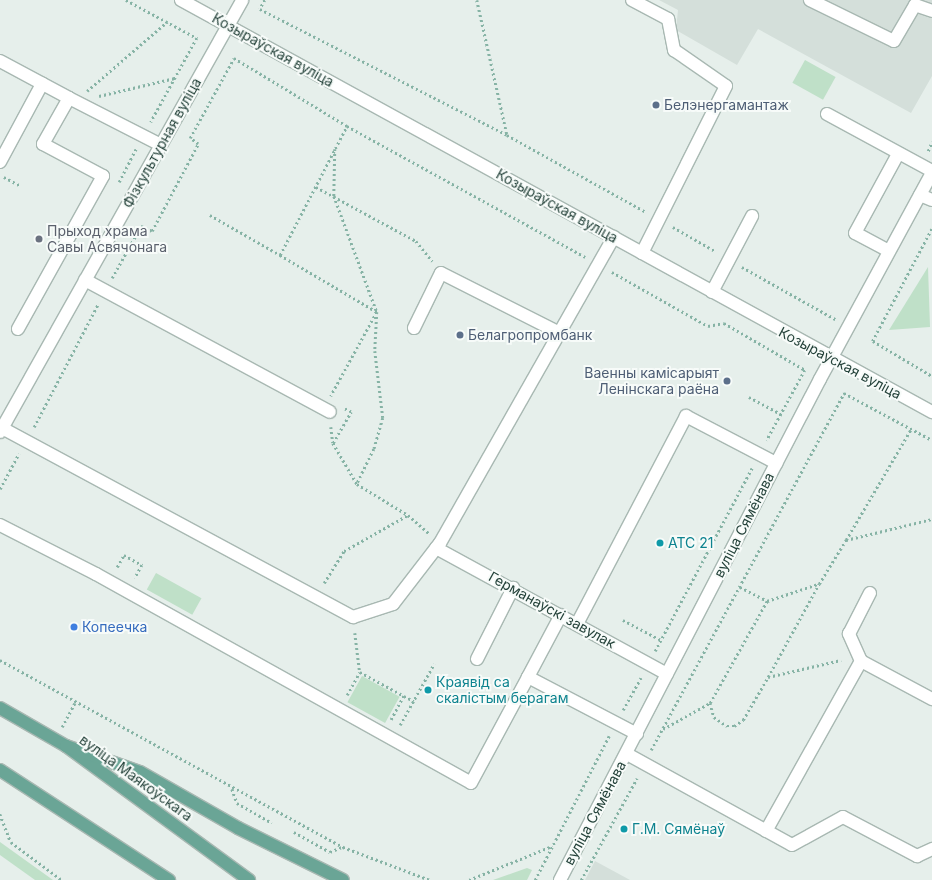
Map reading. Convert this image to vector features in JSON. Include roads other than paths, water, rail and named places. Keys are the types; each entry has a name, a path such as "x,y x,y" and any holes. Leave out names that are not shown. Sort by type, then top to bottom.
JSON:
{"main road":[{"name":"вуліца Маякоўскага","path":"0,708 66,746 249,880"},
{"path":"66,746 140,772 238,828 343,880"},
{"path":"0,770 169,880"}],"street":[{"name":"Козыраўская вуліца","path":"181,0 614,237 831,358 932,412"},
{"name":"Фізкультурная вуліца","path":"1,430 242,0"},
{"path":"632,0 668,19 674,50 726,86 660,220 642,253"},
{"path":"810,0 894,41 916,5 932,11"},
{"path":"0,61 161,145"},
{"path":"0,162 42,84"},
{"path":"18,330 103,176 43,144 72,99"},
{"path":"827,114 932,172"},
{"path":"889,251 854,232 898,154"},
{"name":"вуліца Сямёнава","path":"560,880 627,754 831,358 932,172"},
{"path":"920,195 932,200"},
{"path":"712,292 752,216"},
{"path":"1,430 26,441 353,617 393,604 438,545 558,332 614,237"},
{"path":"414,328 441,272 558,332"},
{"path":"85,280 330,406"},
{"path":"577,624 686,416 776,463"},
{"path":"0,525 126,591 471,783 561,615"},
{"name":"Германаўскі завулак","path":"438,545 667,674"},
{"path":"477,659 513,588"},
{"path":"870,594 849,634 861,661 932,699"},
{"path":"766,831 861,661"},
{"path":"528,677 636,734"},
{"path":"627,754 792,845 843,817 917,856 932,849"}],"place":[{"name":"Белэнергамантаж","path":"656,105"},
{"name":"Прыход храма Савы Асвячонага","path":"39,239"},
{"name":"Белагропромбанк","path":"460,335"},
{"name":"Ваенны камісарыят Ленінскага раёна","path":"727,381"},
{"name":"АТС 21","path":"660,543"},
{"name":"Копеечка","path":"74,627"},
{"name":"Краявід са скалістым берагам","path":"428,690"},
{"name":"Г.М. Сямёнаў","path":"624,829"}]}
